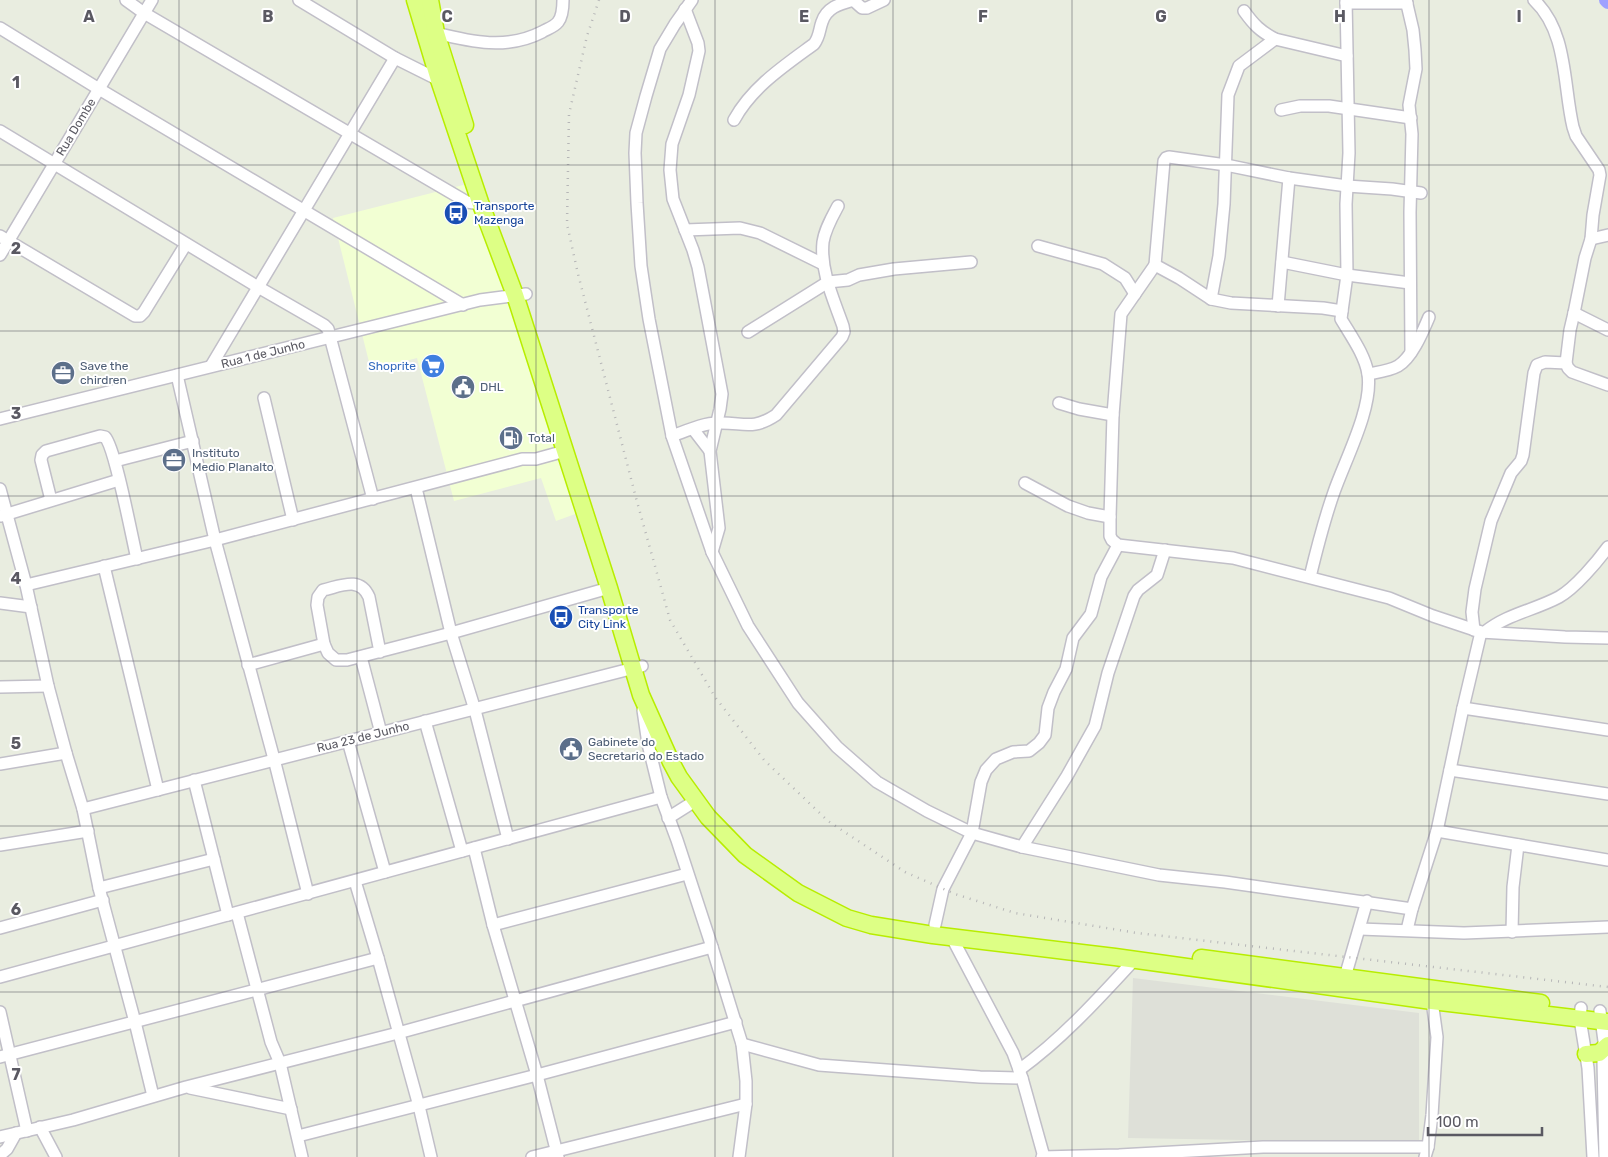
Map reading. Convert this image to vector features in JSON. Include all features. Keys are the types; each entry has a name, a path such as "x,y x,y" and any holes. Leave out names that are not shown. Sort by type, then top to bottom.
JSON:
{"highway":[{"path":"415,0 438,80 480,202 521,294 565,451 609,588 638,667 668,738 703,798 750,847 775,868 802,885 849,908 875,916 1345,977 1581,1014"},
{"path":"430,0 436,33 490,206 521,294 638,667 641,695 671,762 695,801 713,823 745,855 798,893 847,918 871,924 1432,1001 1605,1016"},
{"path":"1586,1054 1596,1054 1606,1047"}],"street":[{"path":"126,0 144,13 467,202 480,202"},
{"name":"Rua Dombe","path":"0,255 4,239 54,164 152,0"},
{"path":"299,0 395,58 438,80"},
{"path":"436,33 480,43 521,41 546,30 559,21 564,0"},
{"path":"734,120 740,108 754,92 770,77 814,44 819,37 822,21 830,3 853,0 862,8 867,8 884,0"},
{"path":"1310,577 1320,534 1361,418 1366,400 1368,374 1364,360 1341,319 1347,275 1346,222 1349,153 1346,1 1407,2 1413,30 1416,69 1409,105 1416,192 1410,283 1411,352"},
{"path":"1537,1 1546,13 1556,33 1576,136 1604,178 1593,216 1591,239 1585,258 1570,330 1566,363 1572,372 1608,385"},
{"path":"689,5 699,51 690,95 672,144 670,170 673,199 698,267 722,394 710,451 719,528 712,552"},
{"path":"689,5 674,24 660,49 636,133 635,153 641,266 649,318 672,436 712,552 748,626 798,703 837,747 877,782 927,811 972,833 1022,848 1159,875 1226,882 1412,908"},
{"path":"1244,11 1254,25 1275,39 1347,56"},
{"path":"0,28 99,89 463,305"},
{"path":"1211,299 1219,256 1226,165 1228,95 1238,66 1275,39"},
{"path":"211,366 395,58"},
{"path":"1282,110 1300,106 1322,106 1411,118"},
{"path":"0,131 324,325 328,329 373,499"},
{"path":"1416,192 1347,186 1289,178 1226,165 1166,158 1164,161 1155,265 1121,314 1113,415 1110,536 1118,545 1233,558 1310,577 1389,598 1433,616 1480,631 1608,638"},
{"path":"1278,306 1289,178"},
{"path":"672,436 717,423 760,424 765,422 776,415 842,337 844,332 843,326 824,264 824,242 827,228 838,206"},
{"path":"685,230 740,228 760,233 824,264"},
{"path":"1591,239 1608,236"},
{"path":"4,239 135,316 140,316 144,312 186,244"},
{"path":"1038,246 1102,264 1125,278 1135,294"},
{"path":"748,332 828,282 844,281 859,275 894,269 971,262"},
{"path":"1282,262 1347,275 1410,283"},
{"path":"1155,265 1211,299 1231,303 1323,308 1342,311"},
{"name":"Rua 1 de Junho","path":"0,419 463,305 521,294"},
{"path":"1574,314 1608,330"},
{"path":"1368,374 1388,370 1400,365 1417,344 1429,317"},
{"path":"1407,930 1412,908 1437,831 1480,631 1472,612 1475,590 1491,521 1510,473 1521,461 1523,455 1534,373 1537,364 1545,362 1566,363"},
{"path":"177,374 215,540 308,894"},
{"path":"264,398 292,520"},
{"path":"1059,403 1079,409 1113,415"},
{"path":"693,429 710,451"},
{"path":"51,500 41,460 42,455 46,451 100,436 105,437 109,440 115,461 137,559"},
{"path":"115,461 193,441"},
{"path":"26,585 215,540 522,459 536,459 565,451"},
{"path":"3,514 119,480"},
{"path":"1024,484 1068,506 1088,513 1110,517"},
{"path":"416,488 451,633 475,710 508,838"},
{"path":"0,489 3,514 26,585 48,686 83,809 100,888 153,1096"},
{"path":"935,925 944,888 972,833 981,782 986,770 996,759 1013,752 1029,751 1045,735 1048,708 1066,669 1072,638 1092,614 1100,576 1118,545"},
{"path":"1480,631 1558,598 1570,590 1608,547"},
{"path":"1022,848 1067,776 1095,726 1108,673 1134,596 1138,590 1157,575 1165,550"},
{"path":"104,566 158,790"},
{"path":"380,652 369,597 365,589 359,585 350,584 323,590 318,597 317,605 324,644 328,653 336,660 348,660 361,657 380,652 451,633 609,588"},
{"path":"0,603 31,607"},
{"path":"248,665 324,644"},
{"path":"361,657 381,732"},
{"name":"Rua 23 de Junho","path":"83,809 638,667"},
{"path":"0,687 48,686"},
{"path":"641,695 648,744 661,797 712,947 742,1044 746,1081 746,1104 738,1157"},
{"path":"1463,708 1608,730"},
{"path":"425,721 462,851"},
{"path":"348,741 385,872"},
{"path":"0,764 66,753"},
{"path":"1450,770 1608,794"},
{"path":"194,780 214,859 257,991 271,1042 280,1063 302,1157"},
{"path":"0,977 355,882 385,872 661,797"},
{"path":"668,818 695,801"},
{"path":"0,845 88,831"},
{"path":"1437,831 1608,860"},
{"path":"1512,932 1512,887 1518,845"},
{"path":"474,848 492,925 537,1075 557,1154"},
{"path":"100,888 214,859"},
{"path":"492,925 687,874"},
{"path":"355,882 419,1106 431,1157"},
{"path":"0,928 103,900"},
{"path":"1345,977 1367,901"},
{"path":"1360,928 1464,933 1608,926"},
{"path":"951,936 1013,1053 1021,1074 1043,1157 1263,1147 1427,1152 1432,1115 1437,1037 1432,1001"},
{"path":"0,1137 73,1120 186,1087 398,1033 712,947"},
{"path":"5,1056 378,958"},
{"path":"742,1044 819,1065 980,1077 1021,1074 1102,995 1134,960"},
{"path":"0,1012 5,1056 21,1132"},
{"path":"1581,1014 1590,1084 1592,1157"},
{"path":"1605,1016 1605,1157"},
{"path":"298,1136 736,1022"},
{"path":"186,1087 291,1109"},
{"path":"532,1157 557,1154 746,1104"},
{"path":"40,1127 56,1157"},
{"path":"0,1154 21,1132"}],"shaded area":[{"path":"471,183 578,513 556,521 541,478 454,501 417,358 371,370 333,218"},
{"path":"1133,978 1419,1013 1419,1143 1128,1138"}],"railway":[{"path":"599,0 587,36 569,114 567,224 578,274 636,498 670,620 715,697 764,760 828,821 905,872 955,894 1015,913 1137,933 1608,987"}],"place":[{"name":"Transporte Mazenga","path":"456,213"},
{"name":"Shoprite","path":"433,366"},
{"name":"Save the chirdren","path":"63,373"},
{"name":"DHL","path":"463,387"},
{"name":"Total","path":"511,438"},
{"name":"Instituto Medio Planalto","path":"174,460"},
{"name":"Transporte City Link","path":"561,617"},
{"name":"Gabinete do Secretario do Estado","path":"571,749"}]}
